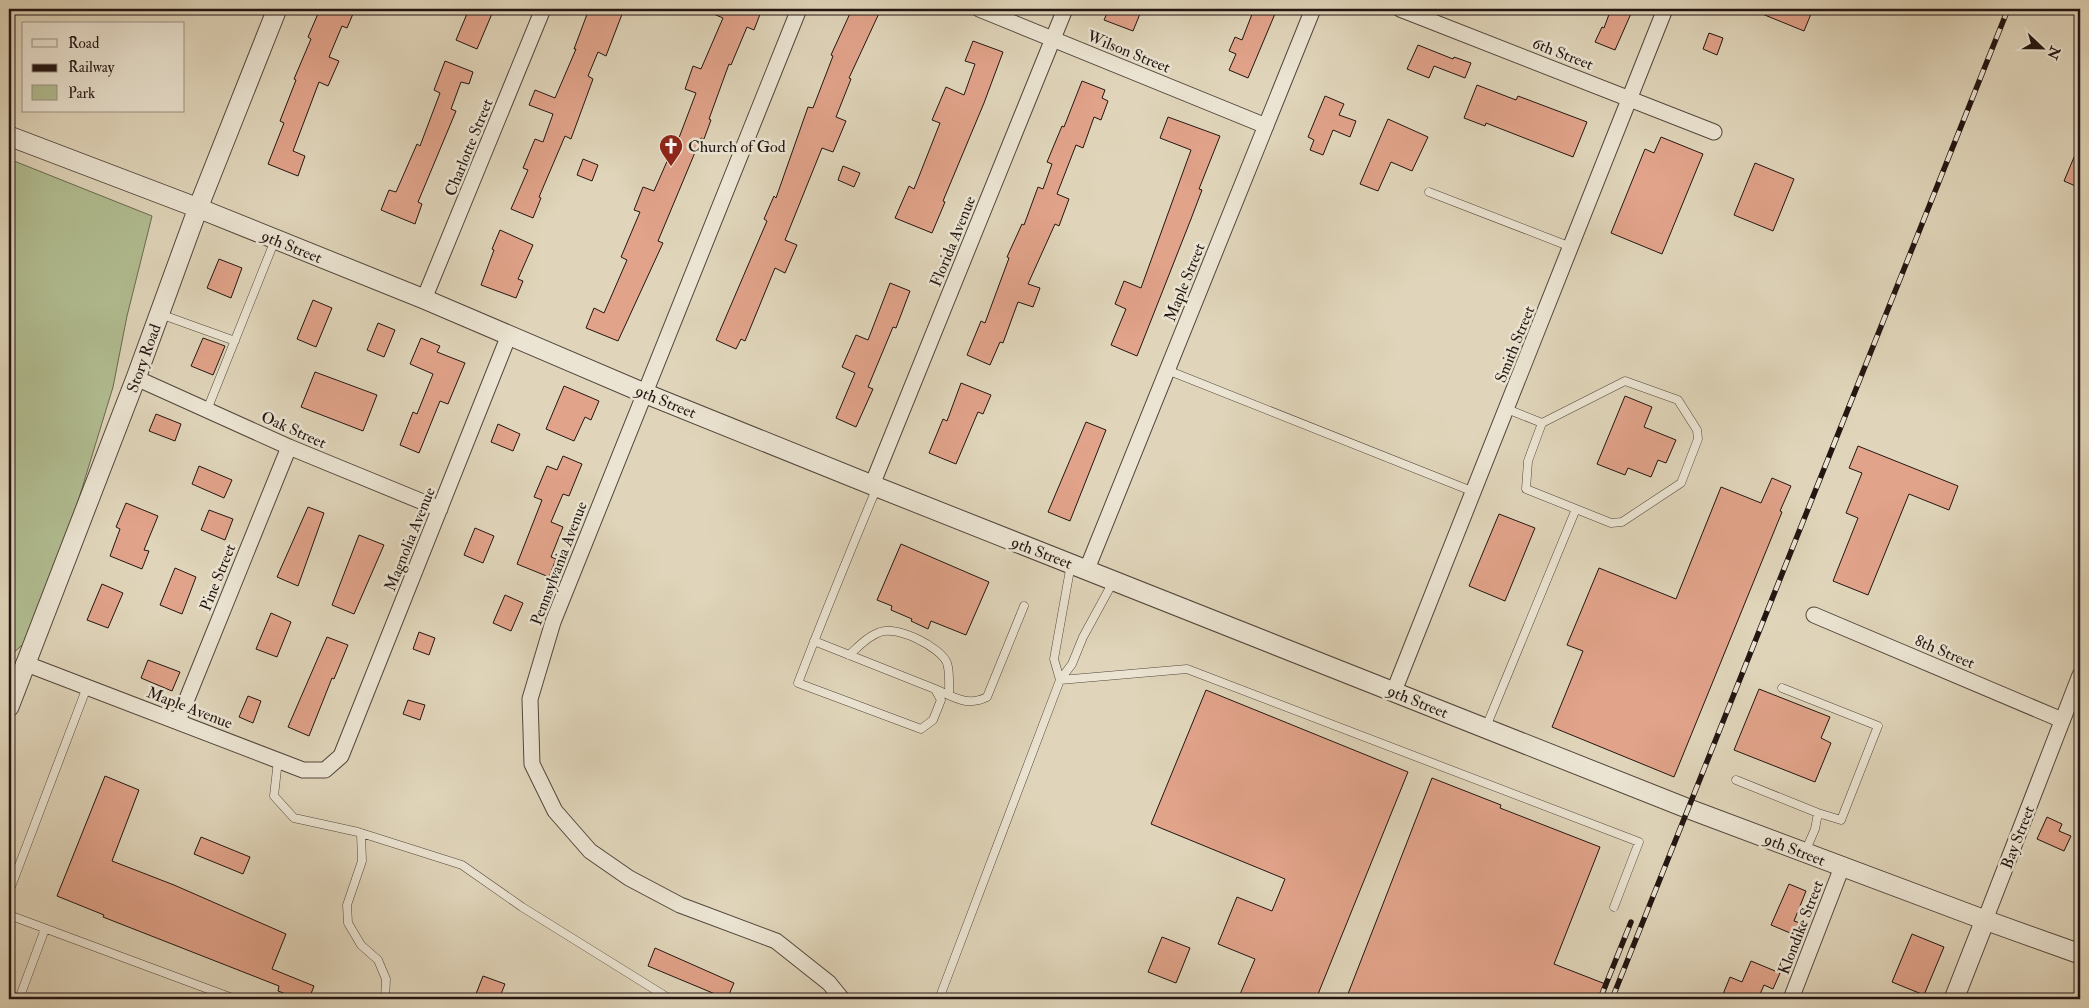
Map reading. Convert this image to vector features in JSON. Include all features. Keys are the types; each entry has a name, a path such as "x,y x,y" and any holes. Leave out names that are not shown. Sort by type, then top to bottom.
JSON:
{"street":[{"name":"Story Road","path":"9,707 24,663 136,378 198,208 278,9"},
{"name":"Charlotte Street","path":"424,299 543,9"},
{"name":"Pennsylvania Avenue","path":"799,9 550,632 530,698 532,764 555,812 590,851 629,878 680,905 776,941 829,982 842,999"},
{"name":"Wilson Street","path":"979,9 1266,126"},
{"name":"Florida Avenue","path":"875,486 1065,9"},
{"name":"Maple Street","path":"1079,566 1167,370 1313,9"},
{"name":"6th Street","path":"1400,9 1714,132"},
{"name":"Smith Street","path":"1394,691 1666,9"},
{"name":"9th Street","path":"9,136 198,208 424,299 644,393 1689,809 2080,954"},
{"name":"Magnolia Avenue","path":"341,756 509,335"},
{"name":"Oak Street","path":"136,378 289,447 440,509"},
{"name":"Pine Street","path":"178,721 289,447"},
{"name":"8th Street","path":"1814,615 2062,720"},
{"name":"Maple Avenue","path":"24,663 303,770 325,770 341,756"},
{"name":"Bay Street","path":"1954,999 2080,675"},
{"name":"Klondike Street","path":"1791,999 1842,866"}],"lane":[{"path":"1429,192 1571,247"},
{"path":"207,410 275,240"},
{"path":"160,314 235,341"},
{"path":"1167,370 1474,492"},
{"path":"1625,381 1678,400 1697,430 1698,439 1681,483 1622,522 1611,523 1526,489 1528,460 1542,423 1625,381"},
{"path":"1507,409 1542,423"},
{"path":"875,486 798,682 921,729 933,720 941,700 934,689"},
{"path":"1486,728 1576,510"},
{"path":"1060,680 1054,659 1079,566"},
{"path":"939,999 1060,680 1072,664 1083,637 1114,580"},
{"path":"814,641 967,702 979,701 987,697 1024,606"},
{"path":"849,655 879,632 889,630 924,642 940,651 948,664 949,695"},
{"path":"1060,680 1187,669 1639,842 1614,907"},
{"path":"9,892 87,687"},
{"path":"1736,780 1818,813 1841,820 1878,726 1782,688"},
{"path":"278,760 274,796 294,818 361,833 462,865 522,907 670,999"},
{"path":"1805,852 1818,813"},
{"path":"361,833 362,861 347,905 348,923 362,945 378,960 386,979 385,999"},
{"path":"9,915 235,999"},
{"path":"9,995 20,999 45,929"}],"green space":[{"path":"9,159 152,216 127,316 113,387 57,570 32,636 9,657"}],"building":[{"path":"320,9 355,9 347,28 342,26 329,57 339,61 328,86 319,82 293,151 305,156 298,176 268,164 284,123 280,121 296,80 294,79 311,39 308,37"},
{"path":"469,9 494,9 477,49 456,40"},
{"path":"589,9 624,9 606,56 598,52 588,76 593,79 571,139 565,136 539,197 541,198 533,218 511,209 528,170 523,168 535,139 543,142 553,114 529,105 535,90 555,98 576,49 574,49"},
{"path":"702,9 762,9 754,30 747,27 731,65 729,64 709,119 711,120 704,139 701,138 658,241 663,243 618,341 586,328 594,308 604,313 627,260 621,257 640,212 634,210 643,187 654,191 672,150 674,151 696,93 685,89 693,66 701,69 723,18"},
{"path":"852,9 881,9 849,78 851,79 836,117 846,121 833,152 822,148 785,240 797,245 785,273 775,268 745,341 741,339 736,349 716,340 767,221 764,219 774,196 776,198 808,107 813,108 833,56 831,55"},
{"path":"1109,9 1142,9 1133,31 1104,20"},
{"path":"1254,9 1277,9 1248,78 1229,70 1236,54 1229,51 1235,37 1242,40"},
{"path":"1611,9 1633,9 1615,50 1595,42 1602,27 1604,28"},
{"path":"1750,9 1813,9 1804,31"},
{"path":"1709,33 1723,38 1717,55 1703,49"},
{"path":"973,41 1003,52 932,233 895,218 909,186 914,189 940,123 932,120 946,87 964,95 975,64 965,61"},
{"path":"1418,45 1453,59 1454,57 1471,63 1465,78 1434,66 1429,78 1407,69"},
{"path":"445,61 473,72 469,84 461,82 451,109 456,111 418,202 422,204 415,224 381,210 389,190 396,192 417,144 420,146 440,93 434,90"},
{"path":"1082,81 1105,90 1102,98 1108,101 1101,120 1094,117 1083,148 1076,145 1057,194 1069,199 1059,226 1055,224 1028,284 1040,288 1033,307 1018,302 1003,343 1000,342 990,365 967,355 981,321 985,323 1009,258 1007,257 1022,224 1024,225 1038,187 1043,189 1052,164 1047,162 1062,126 1064,127"},
{"path":"1477,85 1516,100 1518,96 1587,122 1573,157 1486,123 1485,126 1464,118"},
{"path":"1325,96 1344,104 1339,115 1356,121 1350,137 1333,130 1323,155 1310,150 1314,140 1308,137"},
{"path":"1168,117 1220,136 1199,189 1202,190 1137,356 1111,345 1126,309 1115,304 1124,281 1141,288 1191,150 1160,138"},
{"path":"1388,119 1428,137 1412,171 1391,162 1378,191 1360,184"},
{"path":"1661,137 1703,154 1662,254 1611,233 1645,149 1654,153"},
{"path":"2080,143 2080,188 2064,181"},
{"path":"583,159 598,165 592,181 577,175"},
{"path":"1755,163 1794,179 1773,231 1734,215"},
{"path":"843,166 860,173 854,187 838,180"},
{"path":"500,230 533,245 518,279 523,281 516,298 481,285"},
{"path":"219,259 242,268 231,298 207,288"},
{"path":"890,283 910,291 896,328 893,327 868,387 873,389 856,427 836,418 855,373 842,367 856,335 868,340"},
{"path":"313,300 332,308 316,347 297,339"},
{"path":"378,323 395,330 384,357 367,350"},
{"path":"203,338 225,346 213,375 191,366"},
{"path":"421,338 440,346 437,352 465,363 448,404 440,401 419,453 400,445 413,412 417,414 433,374 410,364"},
{"path":"315,372 377,395 363,431 301,407"},
{"path":"961,383 991,395 983,414 978,412 956,464 929,453 943,419 947,421"},
{"path":"564,386 599,401 591,420 585,417 574,441 546,429"},
{"path":"1625,396 1652,407 1644,427 1676,440 1666,463 1658,460 1651,477 1628,468 1625,475 1597,464"},
{"path":"156,414 181,424 175,441 149,431"},
{"path":"1086,422 1106,430 1070,521 1048,512"},
{"path":"498,424 520,434 513,451 491,442"},
{"path":"1858,446 1958,486 1949,510 1909,494 1868,595 1833,581 1858,518 1846,513 1862,473 1849,468"},
{"path":"563,456 582,464 569,496 563,494 551,522 563,527 551,557 556,559 549,577 517,564 542,500 534,497 547,466 557,470"},
{"path":"199,466 232,480 224,498 192,484"},
{"path":"1772,478 1791,486 1674,777 1552,727 1583,651 1567,645 1599,568 1676,599 1721,487 1761,503"},
{"path":"126,503 158,516 144,550 149,551 142,569 110,556 120,529 116,527"},
{"path":"308,507 324,513 298,586 277,577"},
{"path":"209,510 233,519 225,540 201,530"},
{"path":"1499,514 1535,528 1505,601 1469,586"},
{"path":"475,528 494,536 483,563 464,555"},
{"path":"359,535 384,545 354,614 332,605"},
{"path":"901,544 989,582 966,635 931,621 928,629 911,621 912,619 891,610 892,606 877,600"},
{"path":"175,568 196,577 182,614 160,605"},
{"path":"102,584 123,593 108,628 87,620"},
{"path":"505,595 523,603 511,631 493,623"},
{"path":"271,613 291,622 277,657 256,649"},
{"path":"419,632 435,638 429,655 413,649"},
{"path":"327,637 348,645 334,679 332,678 309,736 288,727"},
{"path":"148,660 180,672 172,691 141,678"},
{"path":"1759,689 1830,717 1821,738 1831,743 1815,782 1734,750"},
{"path":"1206,690 1408,772 1316,999 1238,999 1255,959 1218,944 1237,897 1272,911 1285,879 1151,824"},
{"path":"248,696 261,701 253,723 239,717"},
{"path":"408,700 425,705 420,720 403,714"},
{"path":"105,776 139,790 112,861 174,885 286,934 272,969 314,986 309,999 299,999 278,991 279,986 103,917 104,915 57,896"},
{"path":"1432,778 1501,805 1500,808 1600,847 1554,964 1608,985 1602,999 1346,999"},
{"path":"2047,817 2062,824 2059,831 2071,836 2064,851 2037,839"},
{"path":"201,837 250,857 243,874 194,854"},
{"path":"1789,884 1806,891 1794,921 1800,923 1795,935 1771,925"},
{"path":"1912,934 1944,947 1924,995 1892,982"},
{"path":"1162,937 1190,948 1176,983 1148,972"},
{"path":"655,948 734,983 727,999 648,966"},
{"path":"1751,961 1780,973 1773,989 1764,985 1758,999 1721,999 1730,977 1742,982"},
{"path":"483,976 505,984 499,999 474,999"}],"railway":[{"path":"1612,999 2008,9"},
{"path":"1600,999 1631,922"}],"place":[{"name":"Church of God","path":"671,167"}]}
